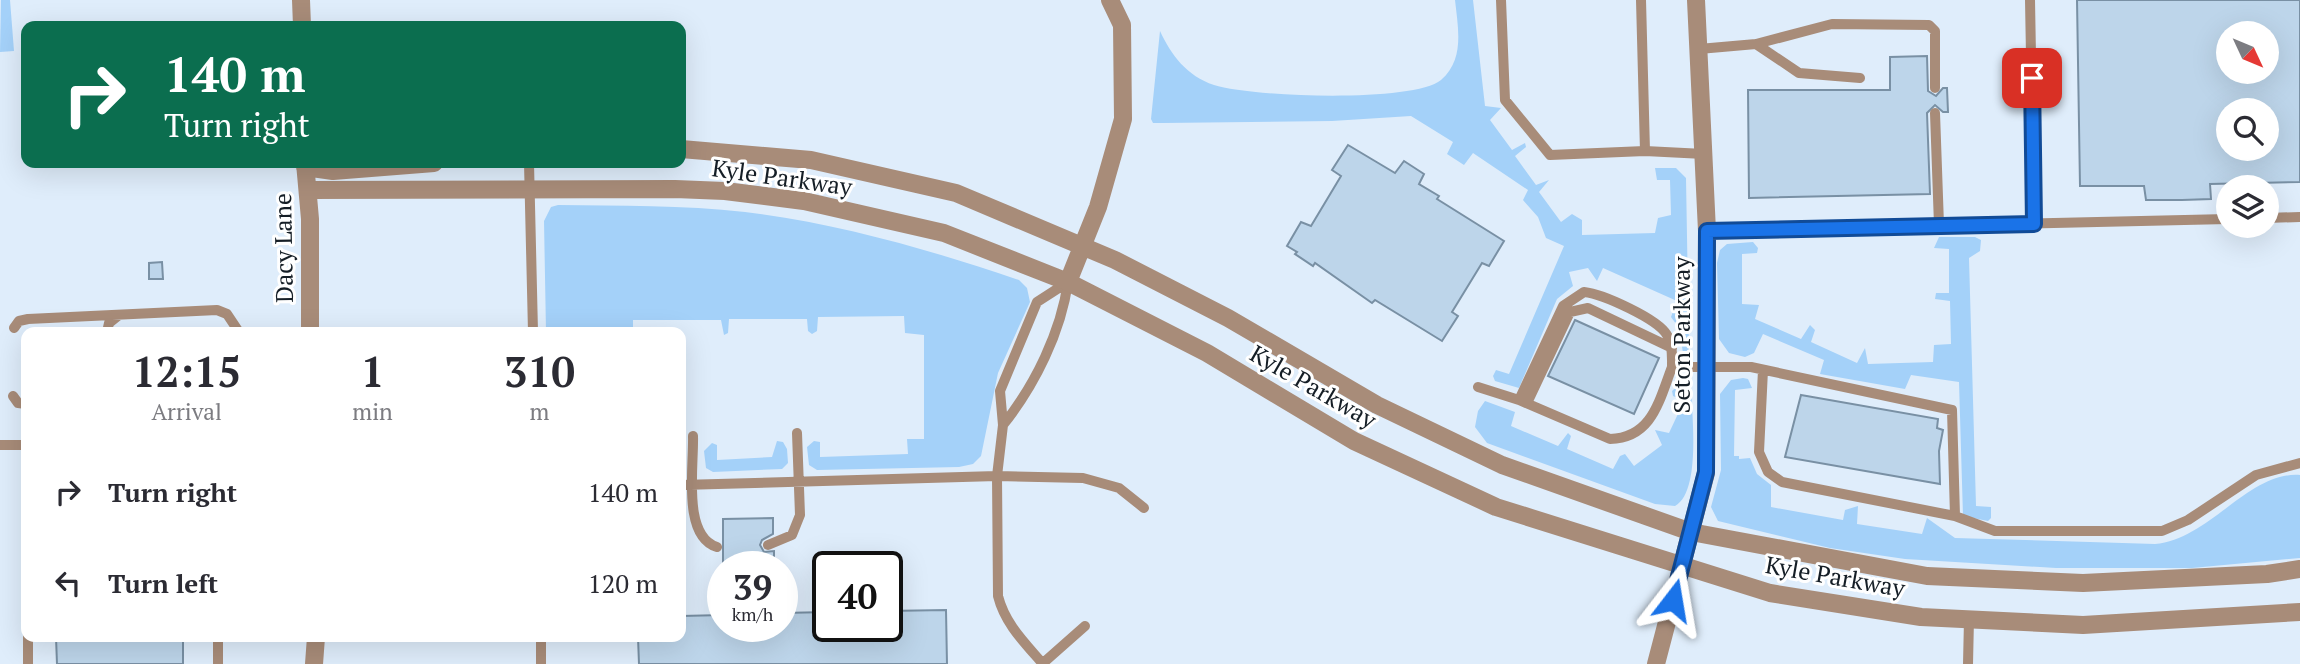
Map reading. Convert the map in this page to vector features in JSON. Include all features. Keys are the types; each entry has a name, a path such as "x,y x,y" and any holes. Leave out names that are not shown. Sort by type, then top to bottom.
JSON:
{"street":[{"path":"301,0 302,21"},
{"path":"1068,282 1084,246 1123,119 1122,25 1110,0"},
{"name":"Seton Parkway","path":"1656,664 1706,472 1707,231 1696,0"},
{"name":"Kyle Parkway","path":"686,149 811,160 956,193 1084,246 1227,318 1377,405 1502,464 1691,533 1927,576 2083,583 2267,574 2300,569"},
{"name":"Dacy Lane","path":"305,168 310,327"},
{"path":"319,168 333,171 371,168"},
{"name":"Kyle Parkway","path":"308,190 700,190 804,201 944,233 1068,282 1207,353 1354,441 1496,507 1770,593 1807,601 1922,617 2083,625 2300,612"},
{"path":"314,664 316,642"}],"lane":[{"path":"1501,0 1505,100 1550,155 1645,151 1704,154"},
{"path":"1641,0 1645,151"},
{"path":"2030,0 2034,224"},
{"path":"1699,49 1756,44 1832,24 1929,25 1935,31 1935,88"},
{"path":"1756,44 1799,73 1860,78"},
{"path":"1936,113 1939,225"},
{"path":"529,168 533,327"},
{"path":"2279,217 2300,216"},
{"path":"1707,231 2216,219"},
{"path":"1068,282 1037,302 1000,391 1003,425 997,476 997,578 1002,612 1043,664 1085,626"},
{"path":"1003,425 1021,403 1063,315 1068,282"},
{"path":"1478,387 1523,402 1610,439 1625,439 1640,432 1652,419 1672,368 1672,348 1667,335 1660,326 1598,293 1584,292 1563,306 1523,402"},
{"path":"1523,402 1570,312 1588,308 1672,348"},
{"path":"14,328 19,321 28,318 217,310 227,314 236,327"},
{"path":"108,327 108,323 121,314"},
{"path":"1672,368 1763,370 1952,410 1955,516"},
{"path":"1763,370 1759,452 1768,472 1782,482 1955,516 1995,531 2162,531 2188,520 2256,475 2300,463"},
{"path":"13,396 21,403"},
{"path":"768,545 785,540 797,528 800,511 797,433"},
{"path":"692,436 696,528 707,544 717,547"},
{"path":"0,446 21,445"},
{"path":"686,485 997,476 1100,480 1119,488 1144,508"},
{"path":"1968,664 1969,619"},
{"path":"28,642 28,664"},
{"path":"218,642 218,664"},
{"path":"541,642 541,664"}],"shaded area":[{"path":"1,0 10,0 14,51 0,52"},
{"path":"1455,0 1473,0 1485,106 1501,108 1490,120 1512,150 1525,143 1526,147 1515,156 1536,185 1549,180 1539,192 1561,222 1572,214 1582,220 1582,235 1655,233 1658,218 1671,215 1670,180 1657,180 1655,168 1676,168 1686,178 1689,354 1683,353 1679,328 1671,317 1677,301 1603,268 1597,281 1588,268 1569,272 1573,286 1557,299 1519,388 1495,381 1493,376 1496,370 1509,374 1564,246 1546,238 1538,217 1523,200 1528,190 1473,153 1464,165 1447,154 1453,142 1411,116 1332,121 1163,123 1153,123 1151,119 1160,31 1181,64 1214,85 1261,93 1294,95 1399,92 1425,87 1441,80 1449,72 1454,63 1458,43"},
{"path":"551,207 698,208 780,217 884,239 1019,280 1027,288 1030,302 998,373 981,456 973,464 959,467 817,470 809,465 807,447 814,441 820,442 820,457 908,454 907,439 924,439 924,335 905,333 904,316 818,317 817,331 812,334 808,331 807,319 729,319 728,333 724,335 721,320 633,320 633,327 546,327 544,221"},
{"path":"1939,237 1975,237 1981,240 1980,251 1969,258 1976,506 1991,507 1991,518 1988,521 1963,516 1959,382 1911,375 1905,389 1820,374 1824,360 1763,334 1754,353 1745,357 1729,353 1719,339 1717,263 1720,250 1727,244 1753,242 1758,248 1757,253 1742,254 1742,304 1759,305 1755,319 1801,339 1810,325 1815,330 1811,342 1857,363 1865,348 1868,364 1933,362 1934,345 1951,344 1950,301 1935,299 1936,293 1949,293 1949,249 1934,248"},
{"path":"1748,379 1752,388 1735,390 1734,456 1739,456 1739,459 1750,458 1757,474 1771,485 1771,507 1843,520 1845,510 1858,506 1857,524 1922,534 1927,518 1955,538 2155,544 2194,531 2264,483 2281,477 2300,475 2300,558 2192,568 2056,568 1905,559 1830,548 1718,521 1711,507 1721,470 1720,394 1731,380"},
{"path":"1683,381 1691,389 1692,470 1683,498 1675,506 1655,504 1487,443 1475,427 1478,411 1485,401 1515,412 1511,426 1558,446 1568,433 1571,436 1567,449 1613,469 1620,456 1625,454 1634,466 1662,445 1655,430 1669,433 1684,401 1673,396 1672,391"},
{"path":"777,441 783,442 787,449 788,463 782,469 713,472 706,468 704,451 712,443 717,445 717,460 772,457"}],"building":[{"path":"2077,0 2300,0 2300,182 2279,182 2279,175 2216,175 2216,184 2210,184 2211,199 2182,200 2146,200 2144,186 2080,186"},
{"path":"1927,56 1928,91 1936,96 1943,88 1947,88 1948,112 1943,112 1935,105 1927,113 1930,194 1749,198 1748,90 1890,90 1890,57"},
{"path":"1348,145 1395,173 1404,161 1424,174 1419,184 1439,196 1437,199 1504,241 1489,266 1482,263 1452,312 1458,316 1442,341 1375,300 1372,303 1315,263 1313,266 1295,254 1297,252 1287,246 1301,222 1311,226 1341,176 1332,170"},
{"path":"162,262 163,279 149,279 149,263"},
{"path":"1575,320 1659,358 1634,414 1548,376"},
{"path":"1801,395 1938,419 1937,428 1943,430 1939,451 1940,484 1785,457"},
{"path":"773,518 773,534 762,540 760,545 763,551 723,551 723,519"},
{"path":"946,610 947,664 639,664 638,642 686,642 686,616 707,615 707,642 798,642 798,613 812,612 812,642 903,642 903,611"},
{"path":"56,642 183,642 183,664 57,664"}],"route":[{"path":"1673,600 1706,472 1707,231 2034,224 2032,78"}]}
